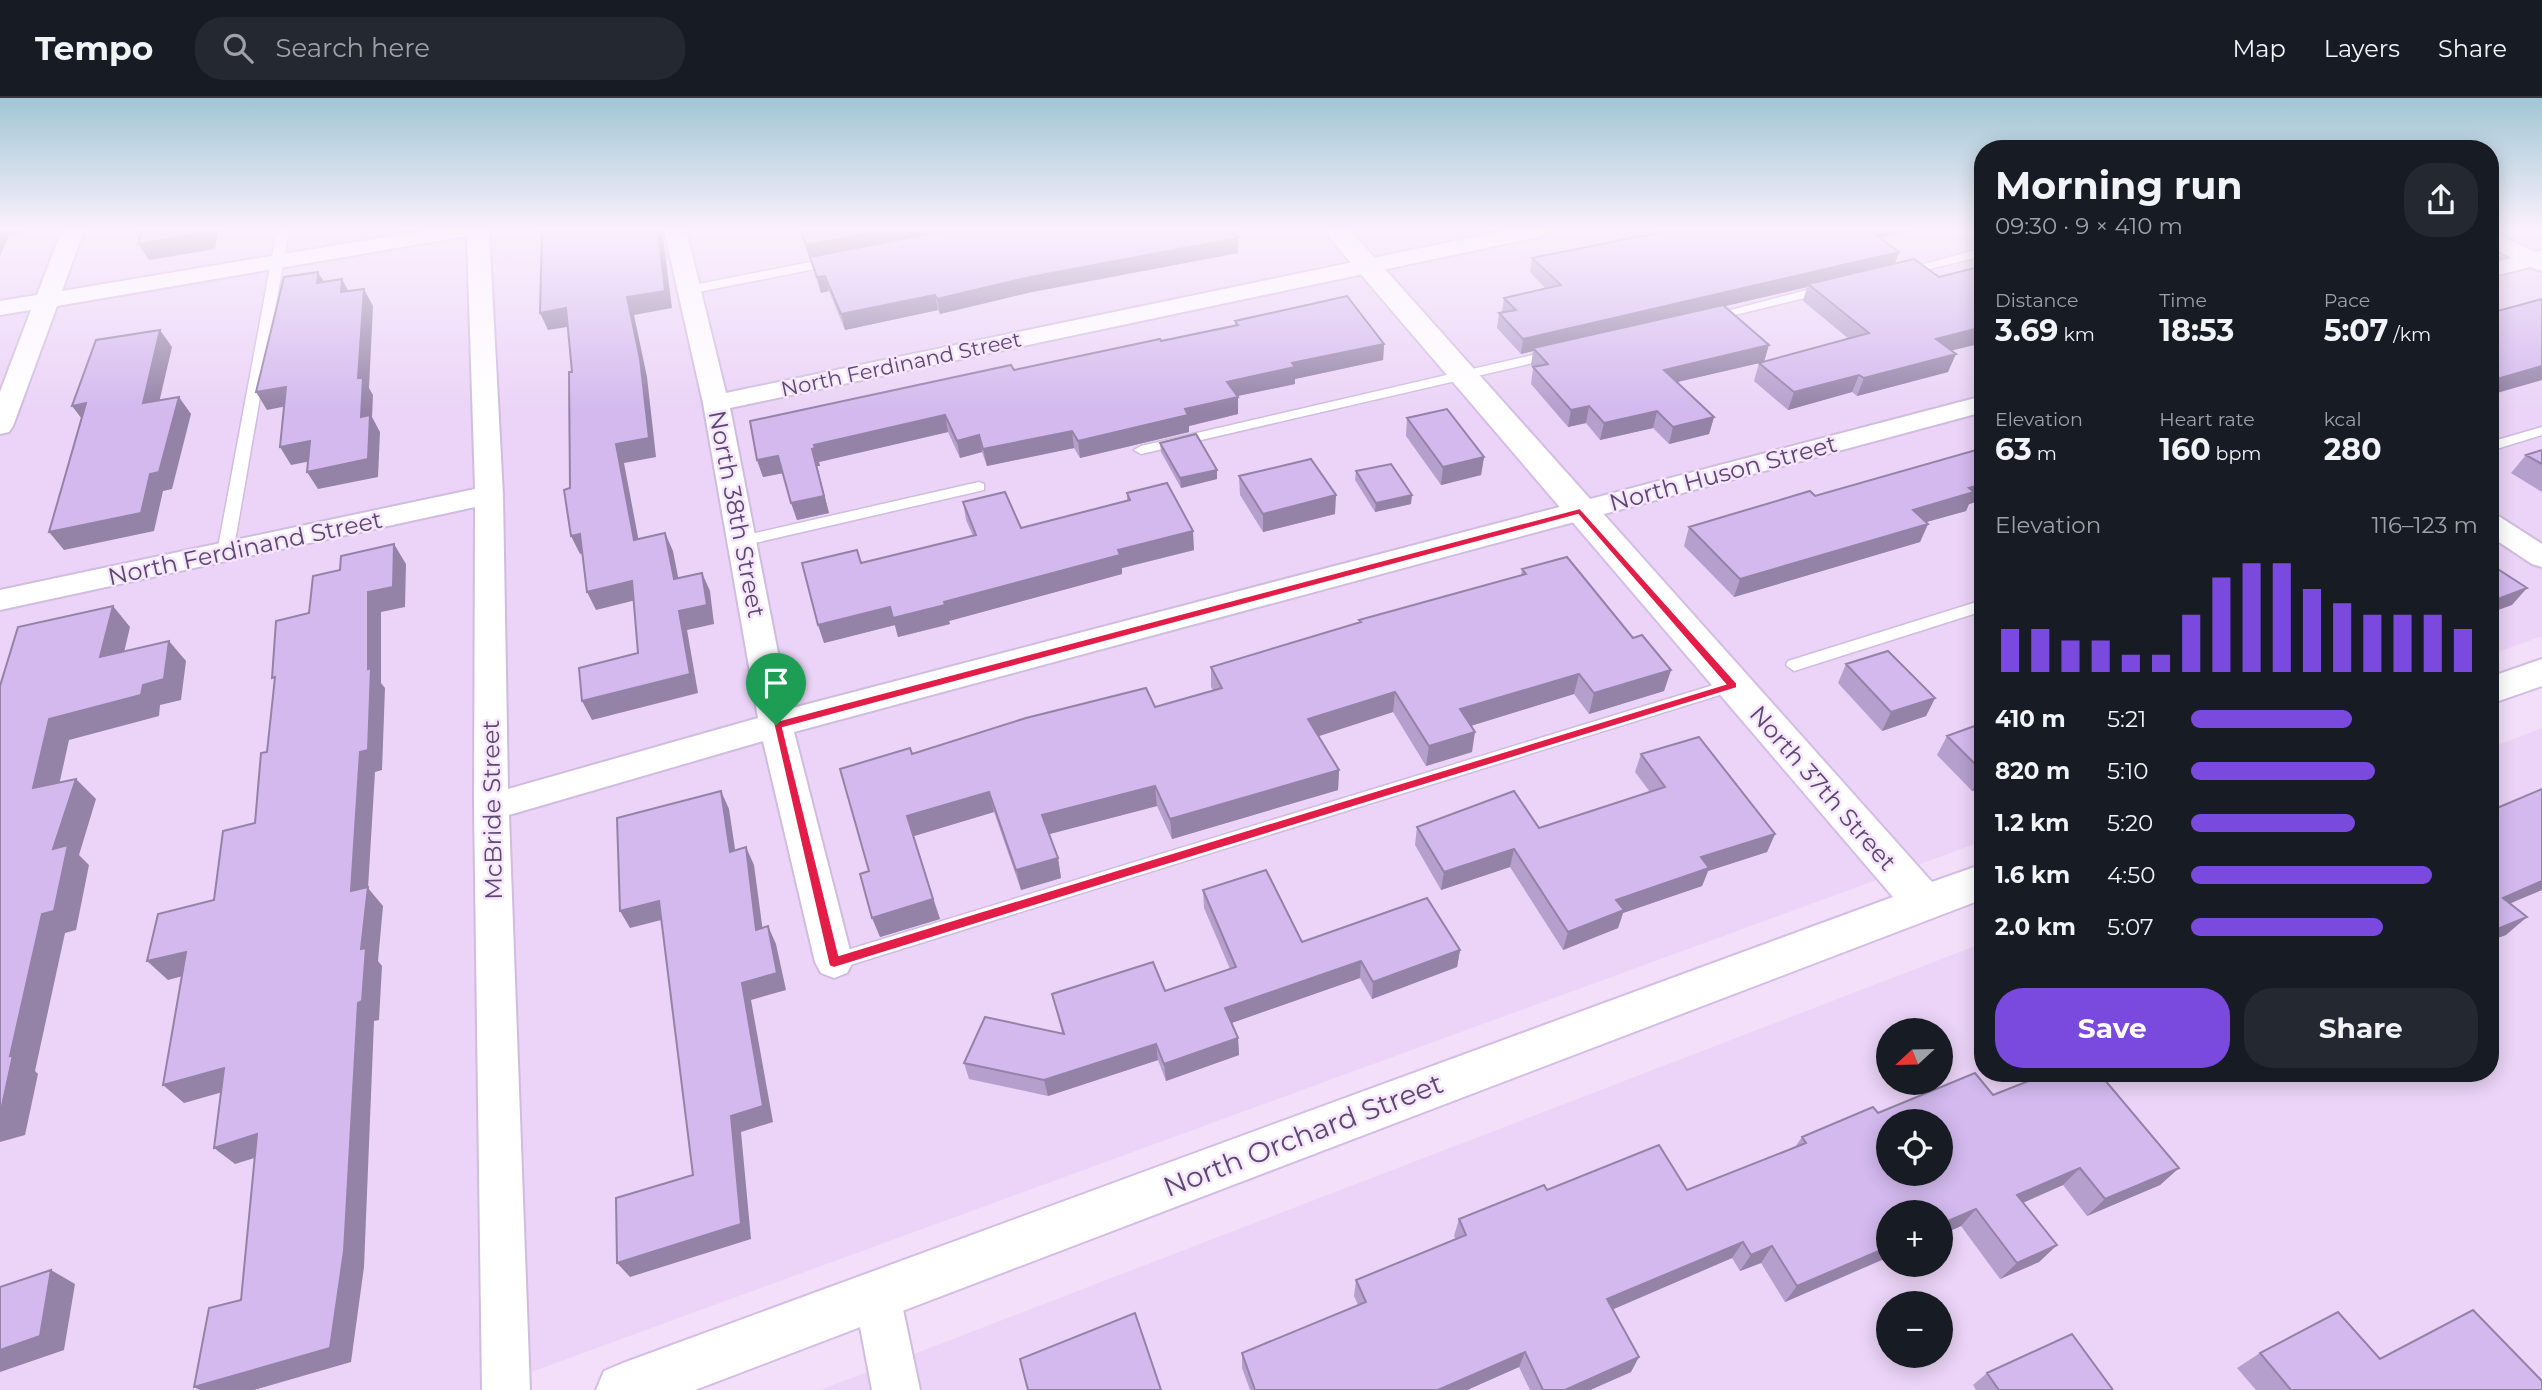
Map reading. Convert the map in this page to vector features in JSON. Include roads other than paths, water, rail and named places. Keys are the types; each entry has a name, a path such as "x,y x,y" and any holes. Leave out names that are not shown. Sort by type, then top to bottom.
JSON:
{"street":[{"path":"0,426 52,290"},
{"path":"0,308 105,290"},
{"name":"McBride Street","path":"481,290 489,495 491,807 506,1390"},
{"name":"North 38th Street","path":"688,290 716,403 776,725 834,962"},
{"name":"North Ferdinand Street","path":"716,403 1252,290"},
{"name":"North 37th Street","path":"1388,290 1924,903"},
{"name":"North Huson Street","path":"491,807 776,725 1974,406"},
{"name":"North Ferdinand Street","path":"0,600 489,495"},
{"path":"2499,529 2542,557"},
{"path":"2499,688 2542,672"},
{"name":"North Orchard Street","path":"623,1390 1974,884"},
{"path":"877,1295 896,1390"}],"lane":[{"path":"226,552 274,290"},
{"path":"1689,322 1822,290"},
{"path":"1141,450 1569,350"},
{"path":"2499,444 2542,431"},
{"path":"742,541 979,487"},
{"path":"1794,665 1974,608"},
{"path":"834,962 1733,685"}]}
